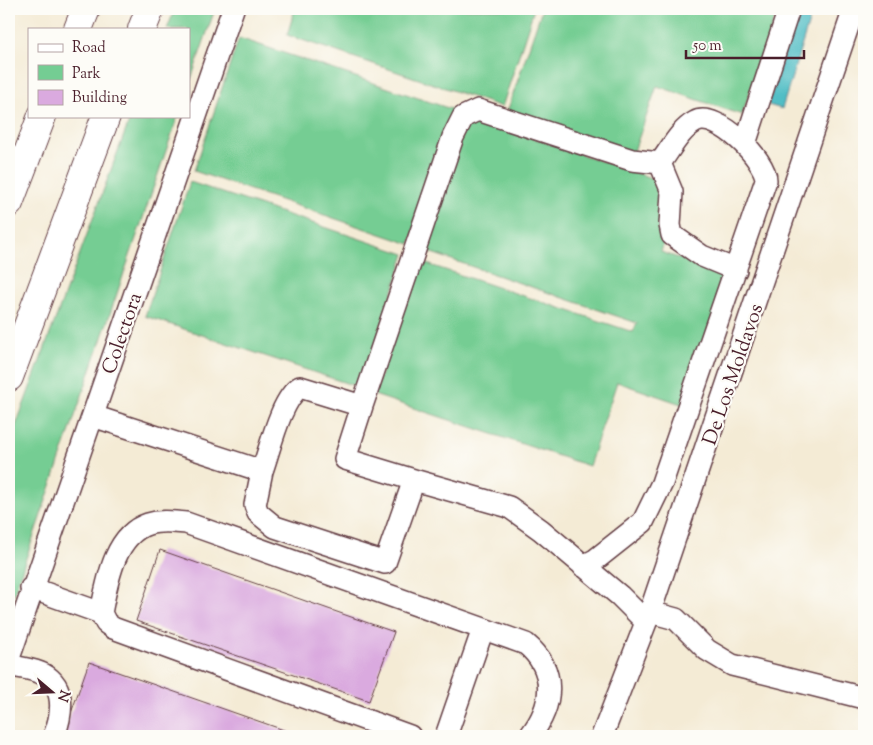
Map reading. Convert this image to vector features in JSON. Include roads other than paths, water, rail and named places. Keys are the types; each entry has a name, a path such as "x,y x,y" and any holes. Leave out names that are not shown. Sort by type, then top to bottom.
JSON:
{"highway":[{"path":"78,28 86,9"},
{"path":"142,28 150,9"},
{"path":"9,203 41,118"},
{"path":"9,377 105,118"}],"street":[{"name":"Colectora","path":"9,658 233,9"},
{"path":"745,144 789,9"},
{"name":"De Los Moldavos","path":"602,736 648,617 854,9"},
{"path":"660,163 632,160 478,110 463,117 453,137 345,459 508,507 541,530 648,617 676,619 707,650 732,665 864,698"},
{"path":"583,566 595,560 643,522 662,483 766,180 766,171 745,144 716,122 705,119 696,121 683,132 660,163"},
{"path":"660,163 672,192 670,225 672,235 702,256 736,270"},
{"path":"362,406 300,387 293,391 284,408 262,472 255,505 258,513 276,527 386,563 414,480"},
{"path":"93,416 262,472"},
{"path":"410,736 119,632 106,623 101,613 117,554 123,543 132,532 147,524 164,521 186,524 526,644 541,658 549,685 544,714 530,736"},
{"path":"32,588 101,613"},
{"path":"446,736 483,628"},
{"path":"9,665 42,673 55,685 62,702 59,724 54,736"}],"water":[{"path":"797,9 813,9 782,109 768,105"}]}
